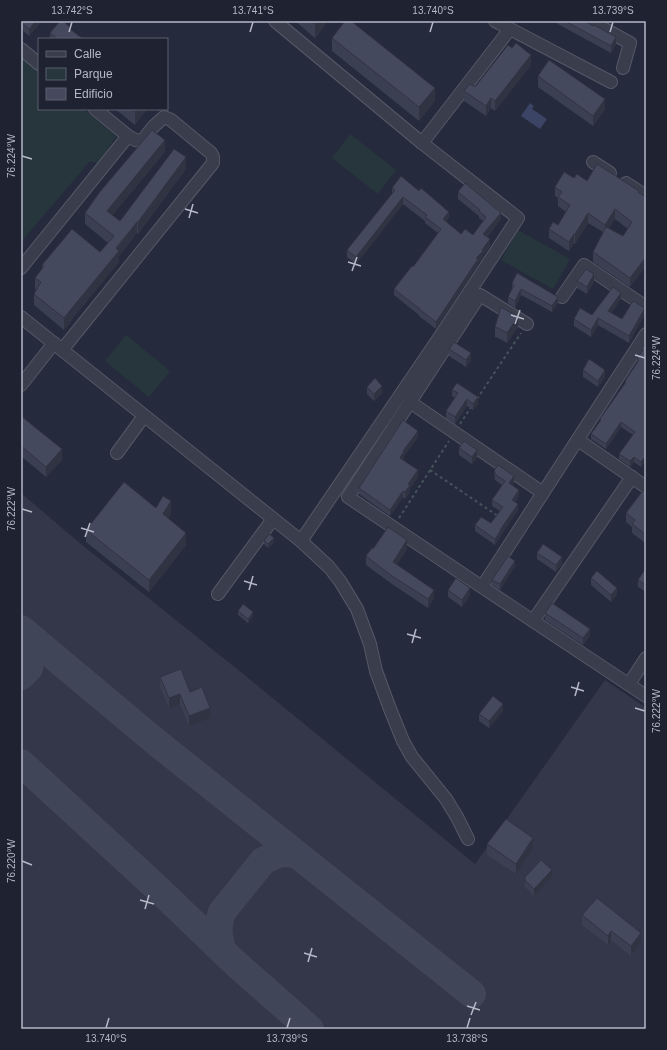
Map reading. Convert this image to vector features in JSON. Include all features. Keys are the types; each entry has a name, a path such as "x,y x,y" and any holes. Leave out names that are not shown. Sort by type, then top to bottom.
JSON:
{"street":[{"path":"275,21 422,143 518,218 441,335 301,541"},
{"path":"495,21 611,82"},
{"path":"590,21 630,43 623,68"},
{"path":"422,143 510,29"},
{"path":"21,49 38,63"},
{"path":"21,385 58,347 213,163 211,153 171,120 164,117 153,127 142,141 135,140 128,136 95,110"},
{"path":"21,268 128,136"},
{"path":"593,162 646,196"},
{"path":"562,297 584,265 646,307"},
{"path":"527,324 480,295 348,497 482,588 646,696"},
{"path":"21,316 301,541 329,567 340,581 357,609 370,644 376,671 403,741 412,757 446,799 468,839"},
{"path":"482,588 646,334"},
{"path":"410,402 543,494"},
{"path":"118,453 144,416"},
{"path":"578,440 646,487"},
{"path":"533,621 632,477"},
{"path":"218,594 273,519"},
{"path":"628,684 646,658"}],"path":[{"path":"430,470 499,517"}],"shaded area":[{"path":"21,493 81,544 242,673 475,864 605,680 646,708 646,1029 21,1029"}],"green space":[{"path":"21,58 38,72 38,110 84,110 116,136 99,162 89,162 21,242"},
{"path":"350,134 396,170 378,194 332,158"},
{"path":"518,230 570,259 553,289 501,260"},
{"path":"126,335 170,371 149,397 105,361"}],"water":[{"path":"530,103 534,106 532,109 547,119 540,129 521,116"}],"building":[{"path":"21,21 36,21 29,29"},
{"path":"60,21 63,21 71,28 70,29 82,38 57,38 50,33"},
{"path":"345,21 351,21 435,88 419,107 332,38"},
{"path":"565,21 585,21 616,37 611,46"},
{"path":"516,43 531,55 495,101 491,98 486,106 464,91 470,84 475,87 508,45 512,48"},
{"path":"549,60 605,99 593,116 538,76"},
{"path":"152,130 165,140 107,211 120,221 174,149 186,157 138,222 116,248 119,251 64,318 34,294 41,282 35,278 44,266 42,265 72,229 100,252 114,236 85,213 99,193"},
{"path":"597,164 646,197 646,257 630,278 593,252 606,227 623,236 632,222 615,209 605,225 588,213 569,242 549,229 553,222 558,225 570,205 558,197 562,192 555,187 564,172 574,178 577,174 587,181"},
{"path":"401,176 419,191 421,188 449,212 443,219 461,234 465,229 473,235 486,217 479,211 480,210 458,192 465,183 501,213 483,234 490,239 482,250 483,251 476,258 478,259 436,322 394,289 412,266 413,267 441,229 425,217 427,215 403,197 356,257 347,250 395,190 392,188"},
{"path":"586,269 594,274 587,287 577,281"},
{"path":"517,273 558,297 552,306 521,289 515,301 508,297 514,285 512,283"},
{"path":"613,287 621,293 608,311 622,319 633,301 645,308 629,336 598,318 591,330 574,319 580,308 592,315"},
{"path":"501,307 518,317 507,333 495,327"},
{"path":"454,342 471,353 466,360 449,349"},
{"path":"646,342 646,457 641,462 634,457 630,461 619,454 635,432 621,422 606,444 591,434 626,382 625,381 639,360 637,358 643,350 641,349"},
{"path":"589,359 605,370 598,381 583,370"},
{"path":"375,378 382,386 374,394 367,387"},
{"path":"457,383 478,397 473,404 467,399 455,417 446,411 458,393 452,390"},
{"path":"21,416 62,449 46,467 21,446"},
{"path":"403,420 418,431 403,451 400,458 418,470 408,484 410,485 405,492 403,491 390,510 359,488"},
{"path":"464,441 477,450 472,457 459,448"},
{"path":"498,465 514,476 509,483 519,490 512,500 518,504 495,539 475,525 481,517 491,523 503,507 492,500 505,481 495,474 494,471"},
{"path":"124,482 156,508 163,496 171,501 163,514 186,533 149,580 86,530"},
{"path":"644,489 646,491 645,534 632,524 635,520 626,513"},
{"path":"388,527 407,540 393,562 434,590 428,599 392,576 366,556 372,548 373,549"},
{"path":"269,534 274,538 268,544 264,541"},
{"path":"543,544 562,557 556,565 537,553"},
{"path":"508,556 515,561 500,584 492,580"},
{"path":"646,568 646,585 638,580"},
{"path":"597,571 617,588 611,595 591,578"},
{"path":"456,578 470,588 462,600 448,590"},
{"path":"552,603 590,629 583,638 545,613"},
{"path":"243,604 253,612 248,619 238,611"},
{"path":"181,669 190,692 202,687 210,708 189,716 180,694 169,698 160,677"},
{"path":"493,696 503,704 489,721 479,714"},
{"path":"506,819 533,838 516,864 487,844"},
{"path":"541,860 552,870 534,889 525,880 525,877"},
{"path":"597,898 641,933 631,946 611,931 608,936 582,915"}],"taxiway":[{"path":"21,629 156,742 472,994"},
{"path":"21,676 29,668 32,651 26,633"},
{"path":"21,763 157,888 235,963 310,1029"},
{"path":"222,950 219,931 219,922 222,912 263,861 283,853 296,854"}]}
